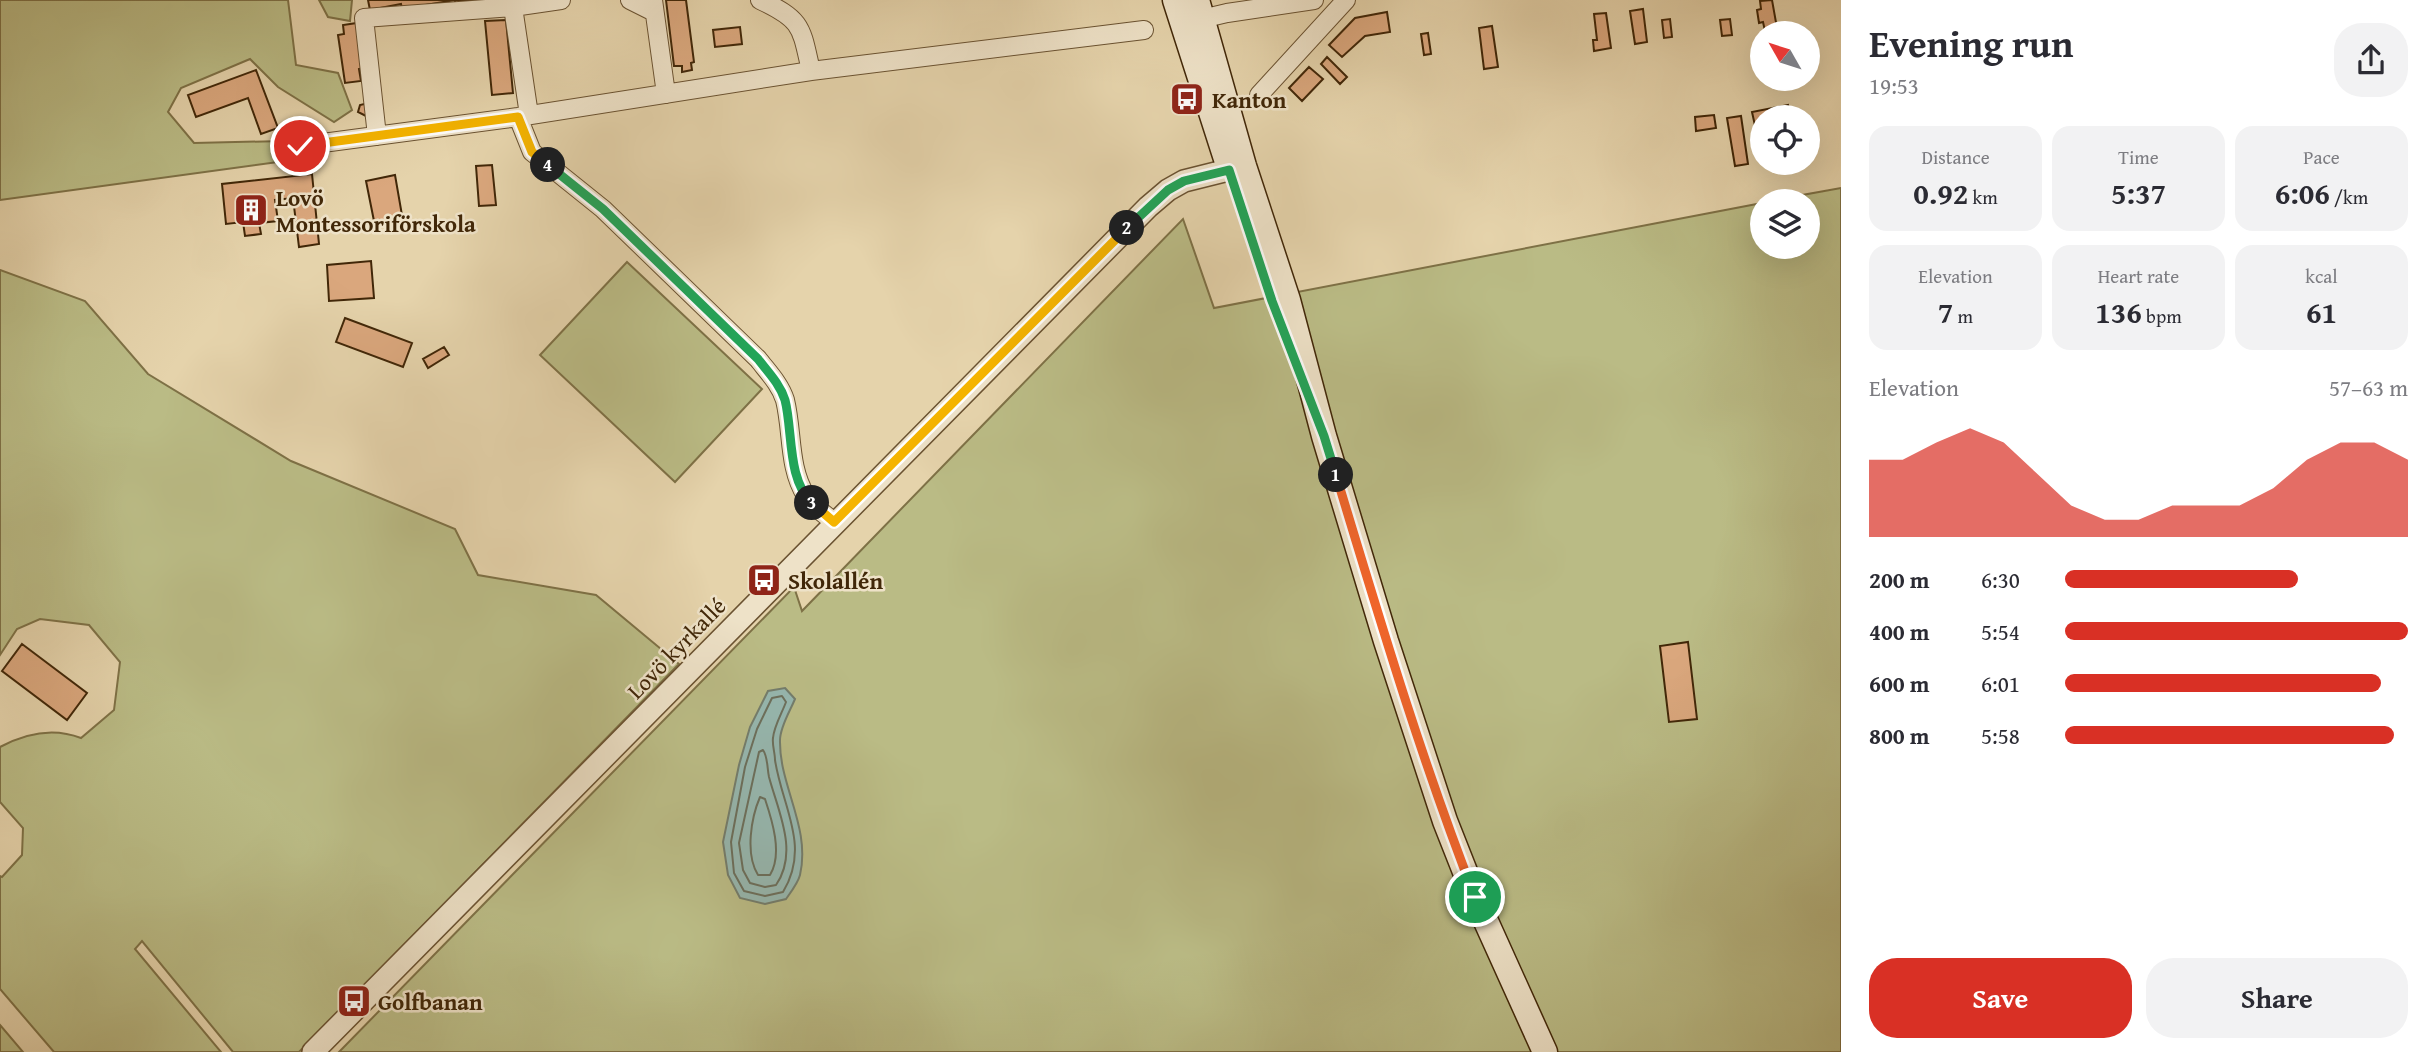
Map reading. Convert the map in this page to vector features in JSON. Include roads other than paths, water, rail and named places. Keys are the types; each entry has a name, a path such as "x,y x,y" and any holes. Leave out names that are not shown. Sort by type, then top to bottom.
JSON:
{"main road":[{"path":"1189,11 1236,168 1289,300 1324,436 1386,641 1445,821 1475,897 1545,1052"}],"street":[{"path":"377,136 364,18 513,7 561,0"},
{"path":"630,0 654,6 666,94"},
{"path":"760,0 784,11 801,29 811,71"},
{"path":"1189,11 1227,13 1314,0"},
{"path":"1259,95 1346,0"},
{"path":"513,7 524,116 532,152 603,209 758,359 778,383 784,398 793,466 807,498 834,522"},
{"path":"300,146 524,116 811,71 1144,30"},
{"name":"Lovö kyrkallé","path":"313,1052 1148,206 1184,181 1236,168"}],"water":[{"path":"785,688 795,699 782,730 781,757 798,823 802,857 799,878 786,899 765,904 740,898 728,875 723,842 750,727 768,691"}],"place":[{"name":"Kanton","path":"1187,99"},
{"name":"Lovö Montessoriförskola","path":"251,210"},
{"name":"Skolallén","path":"764,580"},
{"name":"Golfbanan","path":"354,1001"}]}
